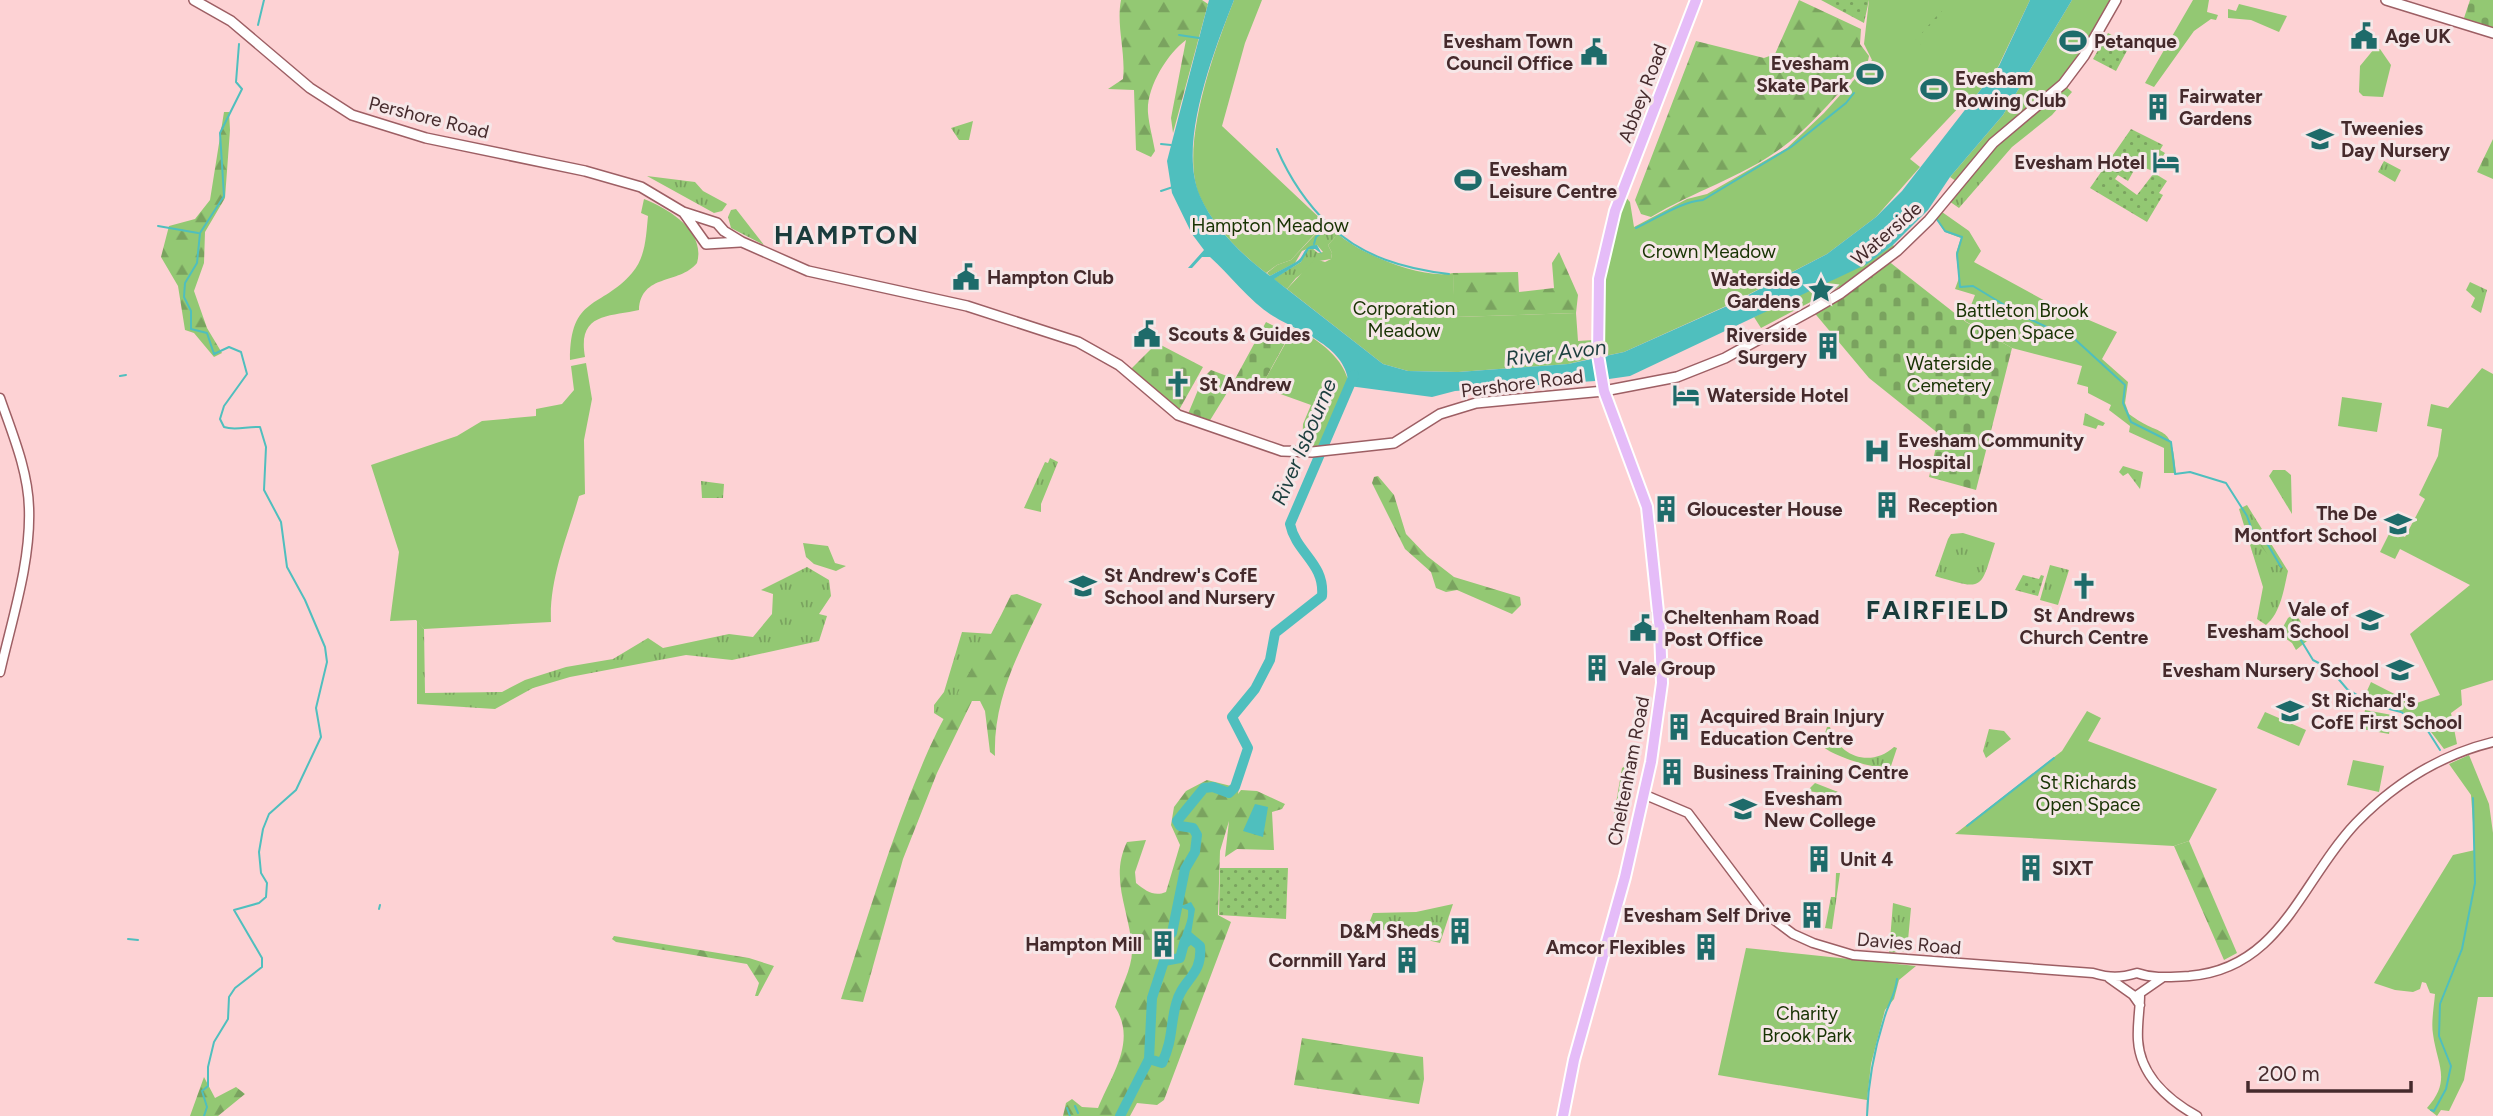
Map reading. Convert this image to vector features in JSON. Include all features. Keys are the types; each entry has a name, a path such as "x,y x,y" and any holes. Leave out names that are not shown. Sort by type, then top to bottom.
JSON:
{"main road":[{"name":"Pershore Road","path":"194,0 231,21 310,88 352,115 426,138 618,179 648,190 682,212 717,223 724,231 742,242 819,275 967,306 1078,342 1119,365 1178,415 1282,451 1328,451 1394,443 1440,414 1476,403 1604,390"},
{"name":"Abbey Road","path":"1599,279 1605,244 1619,201 1696,0"},
{"name":"Waterside","path":"1604,390 1677,377 1710,365 1841,293 1886,260 1929,220 1993,143 2063,85 2084,56 2116,0"},
{"path":"2386,0 2493,33"},
{"name":"Pershore Road","path":"682,212 706,244 742,242"},
{"path":"699,235 701,227 707,222"},
{"path":"719,243 724,231"},
{"name":"Cheltenham Road","path":"1563,1116 1574,1060 1625,877 1662,683 1654,563 1645,499 1604,390 1597,342 1599,279"}],"street":[{"path":"0,398 20,456 29,508 25,555 0,672"},
{"name":"Davies Road","path":"2109,978 2127,978 2137,973 2145,978 2210,974 2242,961 2260,948 2287,917 2342,839 2381,799 2430,767 2493,742"},
{"name":"Davies Road","path":"1643,793 1688,813 1761,909 1793,934 1813,943 1853,955 2093,973 2109,978 2136,993"},
{"path":"2127,978 2140,1006 2138,1043 2147,1069 2166,1095 2196,1116"},
{"path":"2136,993 2145,978"},
{"path":"2136,993 2162,978"}],"green space":[{"path":"1121,0 1202,0 1208,4 1173,133 1171,118 1186,40 1165,63 1150,93 1149,118 1155,151 1151,157 1136,150 1134,90 1108,89 1123,79"},
{"name":"Hampton Meadow","path":"1234,0 1262,0 1245,43 1222,126 1325,223 1291,260 1266,273 1220,229 1200,197 1194,176 1193,152 1202,98"},
{"path":"1799,0 1861,29 1860,44 1869,56 1868,61 1806,127 1768,157 1651,217 1641,214 1635,200 1696,41 1764,58 1775,54"},
{"path":"1821,0 1869,0 1864,23"},
{"name":"Crown Meadow","path":"1869,0 2030,0 1998,67 1968,106 1963,103 1910,159 1920,167 1876,217 1827,254 1726,306 1624,352 1600,357 1600,279 1623,194 1630,202 1634,227 1687,199 1707,194 1787,148 1824,113 1872,60 1864,44"},
{"path":"2072,0 2116,0 2074,71 2014,123 1959,183 1950,177 2003,115"},
{"path":"2193,0 2209,0 2207,12 2218,15 2216,20 2211,19 2194,31 2154,87 2145,83"},
{"path":"2470,0 2493,0 2493,28 2463,21"},
{"path":"2239,4 2287,16 2279,32 2251,20 2228,18 2228,9 2236,11"},
{"path":"1941,11 1947,16 1914,51 1910,47"},
{"path":"2108,33 2130,45 2116,71 2093,59"},
{"path":"2374,49 2380,49 2391,65 2383,97 2363,96 2359,92 2360,66"},
{"path":"2063,84 2072,92 2052,115 2012,147 1959,208 1946,199 1993,143"},
{"path":"224,112 229,112 230,130 225,198 205,232 204,263 194,291 207,328 222,353 214,357 194,333 185,330 178,286 161,257 169,226 195,219 210,200"},
{"path":"973,121 969,140 959,140 951,128"},
{"path":"2131,129 2163,145 2160,150 2165,153 2153,171 2137,165 2128,181 2118,175 2115,179 2137,195 2154,173 2167,181 2159,193 2163,195 2147,222 2090,188"},
{"path":"2493,139 2493,179 2477,172"},
{"path":"2384,161 2401,170 2395,182 2378,172"},
{"path":"647,176 695,182 703,191 727,204 722,211 714,213"},
{"path":"644,199 674,215 691,231 698,251 697,263 689,270 646,290 639,310 607,316 591,324 584,342 585,357 570,360 571,339 581,313 620,284 637,267 644,246 648,216 641,213"},
{"path":"736,209 764,245 731,228 728,217 731,210"},
{"name":"Battleton Brook Open Space","path":"1942,212 1969,231 1981,251 1974,262 2049,303 2117,332 2102,359 2128,382 2125,403 2129,414 2164,433 2168,438 2172,445 2176,473 2164,473 2164,448 2129,432 2130,426 2109,410 2111,405 2088,393 2088,387 2077,384 2082,366 2012,348 1965,321 1975,295 1955,289 1959,278 1956,253 1961,238 1945,232 1936,219"},
{"path":"1326,223 1338,234 1328,245 1332,253 1331,259 1319,261 1296,278 1287,289 1273,279 1301,262 1305,251 1312,248 1318,253 1323,252 1317,245 1302,251 1295,263 1270,276 1267,273 1277,265 1291,260"},
{"name":"Corporation Meadow","path":"1338,234 1361,250 1392,264 1425,273 1453,273 1455,317 1576,313 1578,341 1593,340 1597,357 1568,364 1458,372 1408,371 1383,364 1287,289 1315,259 1325,262 1331,259 1332,253 1328,245"},
{"name":"Waterside Gardens","path":"1893,245 1895,247 1845,284 1761,328 1754,317 1843,275"},
{"path":"1559,252 1578,295 1576,313 1454,317 1453,273 1518,272 1519,292 1554,288 1552,263"},
{"name":"Waterside Cemetery","path":"1887,260 1966,322 2012,348 1976,490 1929,477 1939,434 1869,378 1812,310"},
{"path":"2470,282 2487,290 2481,313 2471,307 2475,298 2466,290"},
{"path":"1266,322 1290,334 1261,387 1249,383 1233,383 1209,422 1188,414 1203,378 1211,370 1235,379"},
{"path":"1294,328 1312,337 1329,351 1347,376 1349,386 1346,387 1323,445 1302,448 1303,424 1311,405 1261,387"},
{"path":"1157,343 1203,367 1179,410 1131,369"},
{"path":"586,363 592,399 584,440 585,494 579,496 560,559 553,590 551,622 424,629 416,620 390,621 399,552 371,465 457,436 482,421 536,416 536,409 562,404 574,390 571,366"},
{"path":"2482,368 2493,374 2493,680 2461,690 2462,705 2451,713 2457,744 2444,749 2425,724 2366,693 2371,682 2414,704 2440,695 2410,634 2470,585 2400,549 2395,559 2380,552 2391,530 2405,537 2425,499 2419,495 2438,456 2442,429 2427,426 2431,404 2448,408"},
{"path":"2342,397 2382,403 2377,432 2338,426"},
{"path":"2085,413 2105,423 2103,426 2098,425 2096,429 2083,425"},
{"path":"1050,458 1058,462 1041,504 1041,512 1024,508 1045,462 1048,463"},
{"path":"2123,466 2143,472 2140,489 2128,473 2123,476 2119,472"},
{"path":"2273,470 2285,470 2291,475 2292,514 2269,476"},
{"path":"1378,476 1394,495 1406,534 1427,556 1454,577 1520,597 1521,605 1512,614 1457,590 1446,592 1436,588 1431,572 1405,549 1372,483 1374,477"},
{"path":"701,481 724,484 723,498 702,498"},
{"path":"2247,505 2288,571 2278,607 2266,625 2257,619 2263,587 2239,509"},
{"path":"2252,525 2257,525 2283,569 2259,543"},
{"path":"1963,533 1995,543 1983,578 1972,585 1935,576 1951,534"},
{"path":"803,543 828,546 835,563 846,566 836,571 814,564 806,557"},
{"path":"2050,565 2069,570 2058,605 2040,600"},
{"path":"807,567 829,580 831,596 819,614 827,616 819,641 732,660 686,655 570,677 533,688 495,709 417,704 417,620 424,629 425,693 502,692 525,680 566,667 613,659 648,638 663,648 729,634 753,637 772,614 773,594 761,590"},
{"path":"2023,575 2039,579 2041,575 2044,576 2038,596 2015,590"},
{"path":"1017,594 1042,604 1016,659 1003,696 995,735 995,756 990,752 985,711 980,701 972,701 937,773 903,859 863,1002 841,999 892,843 928,751 1011,595"},
{"path":"2294,614 2300,620 2307,641 2296,650 2292,643 2279,634 2288,618"},
{"path":"962,632 993,634 945,720 934,713 934,705 944,692"},
{"path":"2365,710 2392,715 2389,734 2362,729"},
{"name":"St Richards Open Space","path":"2087,711 2101,718 2088,741 2217,789 2189,841 2174,846 1955,834 2062,751"},
{"path":"2265,712 2306,730 2299,746 2257,728"},
{"path":"1827,727 1830,727 1840,746 1856,756 1875,757 1897,748 1891,766 1866,765 1826,749 1821,745"},
{"path":"1989,729 2004,731 2011,739 1986,758 1983,751"},
{"path":"2469,755 2489,804 2493,833 2493,997 2478,997 2464,1080 2449,1111 2441,1110 2437,1116 2427,1108 2435,1098 2441,1080 2432,1029 2435,994 2430,993 2426,983 2422,982 2420,989 2413,992 2374,983 2453,855 2475,850 2471,795 2449,764"},
{"path":"2353,760 2384,766 2379,792 2347,785"},
{"path":"1630,763 1633,767 1617,815 1614,815 1622,768"},
{"path":"1207,780 1239,788 1238,794 1241,790 1257,791 1285,804 1282,809 1272,812 1274,850 1237,849 1225,857 1229,821 1220,851 1218,915 1231,922 1164,1100 1157,1105 1137,1103 1130,1116 1063,1116 1066,1103 1072,1099 1082,1107 1098,1108 1120,1058 1124,1032 1115,1007 1132,956 1120,882 1122,856 1127,842 1146,840 1135,872 1136,883 1150,892 1166,892 1180,845 1171,825 1174,807 1186,791"},
{"path":"1815,783 1838,792 1838,795 1807,791"},
{"path":"2189,841 2237,953 2224,960 2174,846"},
{"path":"1220,868 1288,868 1286,919 1219,915"},
{"path":"1836,873 1840,873 1832,929 1825,928 1831,897 1835,897"},
{"path":"1893,903 1911,908 1907,951 1889,953"},
{"path":"1453,904 1440,943 1368,926 1373,913 1416,912"},
{"path":"614,936 749,958 774,966 758,996 755,996 759,983 747,964 616,942 612,939"},
{"name":"Charity Brook Park","path":"1746,948 1916,966 1899,980 1894,999 1885,1010 1871,1064 1867,1100 1718,1075"},
{"path":"1302,1038 1423,1057 1424,1079 1419,1104 1294,1085"},
{"path":"204,1077 215,1098 236,1087 245,1094 218,1116 190,1116"}],"water":[{"path":"1209,0 1234,0 1208,71 1195,125 1194,175 1200,196 1213,219 1250,260 1270,276 1299,260 1312,245 1317,245 1322,254 1315,249 1309,249 1301,262 1274,279 1383,364 1408,371 1458,372 1568,364 1624,352 1727,306 1827,254 1876,217 1902,191 1999,66 2030,0 2072,0 2003,115 1950,177 1928,210 1893,245 1867,264 1630,376 1455,391 1432,397 1349,386 1346,372 1331,351 1321,342 1265,310 1210,257 1202,257 1192,268 1188,268 1204,250 1192,234 1172,193 1167,161"},
{"path":"1255,804 1268,807 1263,837 1243,831"},
{"path":"1191,902 1195,909 1191,934 1196,941 1183,951 1181,941 1188,910 1179,907"}],"waterway":[{"path":"258,25 264,0"},
{"path":"1179,35 1199,38"},
{"path":"204,1116 207,1107 202,1091 208,1086 208,1067 214,1042 228,1019 229,997 235,988 262,967 262,958 234,910 259,903 266,897 267,883 261,873 259,852 263,829 269,814 296,790 321,737 316,708 327,662 325,647 305,600 287,567 281,522 264,490 266,447 260,427 228,428 224,427 220,419 224,406 247,374 241,352 229,347 214,354 207,333 191,329 191,311 184,297 185,283 197,263 200,233 224,196 220,133 242,89 236,82 239,44"},
{"path":"1636,228 1677,207 1703,200 1791,147 1846,103 1854,93"},
{"path":"1161,144 1171,145"},
{"path":"1277,149 1299,190 1329,225"},
{"path":"1161,191 1173,187"},
{"path":"1936,218 1945,231 1962,237 1957,254 1960,287 1973,286 2021,315 2053,330 2067,332 2125,385 2123,403 2131,422 2171,442 2175,474 2190,472 2226,483 2247,516 2253,533 2268,545 2281,567"},
{"path":"158,226 198,233"},
{"path":"1314,244 1316,237 1330,226 1356,246 1385,260 1416,269 1449,274"},
{"path":"120,376 126,375"},
{"name":"River Isbourne","path":"1172,933 1185,869 1195,852 1197,835 1193,828 1180,826 1177,821 1204,788 1213,787 1229,793 1235,787 1248,748 1232,717 1255,689 1270,660 1275,633 1322,596 1319,575 1298,543 1290,524 1354,375"},
{"path":"2299,637 2313,660 2330,669 2347,689 2374,705 2401,712 2426,728 2440,750"},
{"path":"1967,826 2054,758"},
{"path":"2431,1110 2434,1111 2446,1089 2451,1066 2439,1036 2440,1004 2462,949 2475,883 2473,798"},
{"path":"379,909 380,905"},
{"path":"1149,1059 1162,1063 1179,996 1198,964 1200,946 1188,936"},
{"path":"128,939 138,940"},
{"name":"River Isbourne","path":"1120,1116 1149,1059 1152,998 1164,961 1180,958 1185,940"},
{"name":"River Isbourne","path":"1164,961 1166,950"},
{"path":"1867,1116 1874,1055 1897,979"},
{"path":"1075,1106 1078,1113"},
{"path":"1067,1108 1070,1116"}],"place":[{"name":"Age UK","path":"2364,36"},
{"name":"Petanque","path":"2073,41"},
{"name":"Evesham Town Council Office","path":"1594,52"},
{"name":"Evesham Skate Park","path":"1870,74"},
{"name":"Evesham Rowing Club","path":"1934,89"},
{"name":"Fairwater Gardens","path":"2158,107"},
{"name":"Tweenies Day Nursery","path":"2320,139"},
{"name":"Evesham Hotel","path":"2166,162"},
{"name":"Evesham Leisure Centre","path":"1468,180"},
{"name":"Hampton Club","path":"966,277"},
{"name":"Waterside Gardens","path":"1821,290"},
{"name":"Scouts & Guides","path":"1147,334"},
{"name":"Riverside Surgery","path":"1828,346"},
{"name":"St Andrew","path":"1178,384"},
{"name":"Waterside Hotel","path":"1686,395"},
{"name":"Evesham Community Hospital","path":"1877,451"},
{"name":"Reception","path":"1887,505"},
{"name":"Gloucester House","path":"1666,509"},
{"name":"The De Montfort School","path":"2398,524"},
{"name":"St Andrew's CofE School and Nursery","path":"1083,586"},
{"name":"St Andrews Church Centre","path":"2084,586"},
{"name":"Vale of Evesham School","path":"2370,620"},
{"name":"Cheltenham Road Post Office","path":"1643,628"},
{"name":"Vale Group","path":"1597,668"},
{"name":"Evesham Nursery School","path":"2400,670"},
{"name":"St Richard's CofE First School","path":"2290,711"},
{"name":"Acquired Brain Injury Education Centre","path":"1679,727"},
{"name":"Business Training Centre","path":"1672,772"},
{"name":"Evesham New College","path":"1743,809"},
{"name":"Unit 4","path":"1819,859"},
{"name":"SIXT","path":"2031,868"},
{"name":"Evesham Self Drive","path":"1812,915"},
{"name":"D&M Sheds","path":"1460,931"},
{"name":"Hampton Mill","path":"1163,944"},
{"name":"Amcor Flexibles","path":"1706,947"},
{"name":"Cornmill Yard","path":"1407,960"}],"district":[{"name":"HAMPTON","path":"847,235"},
{"name":"FAIRFIELD","path":"1938,610"}],"water label":[{"name":"River Avon","path":"1556,353"}]}
